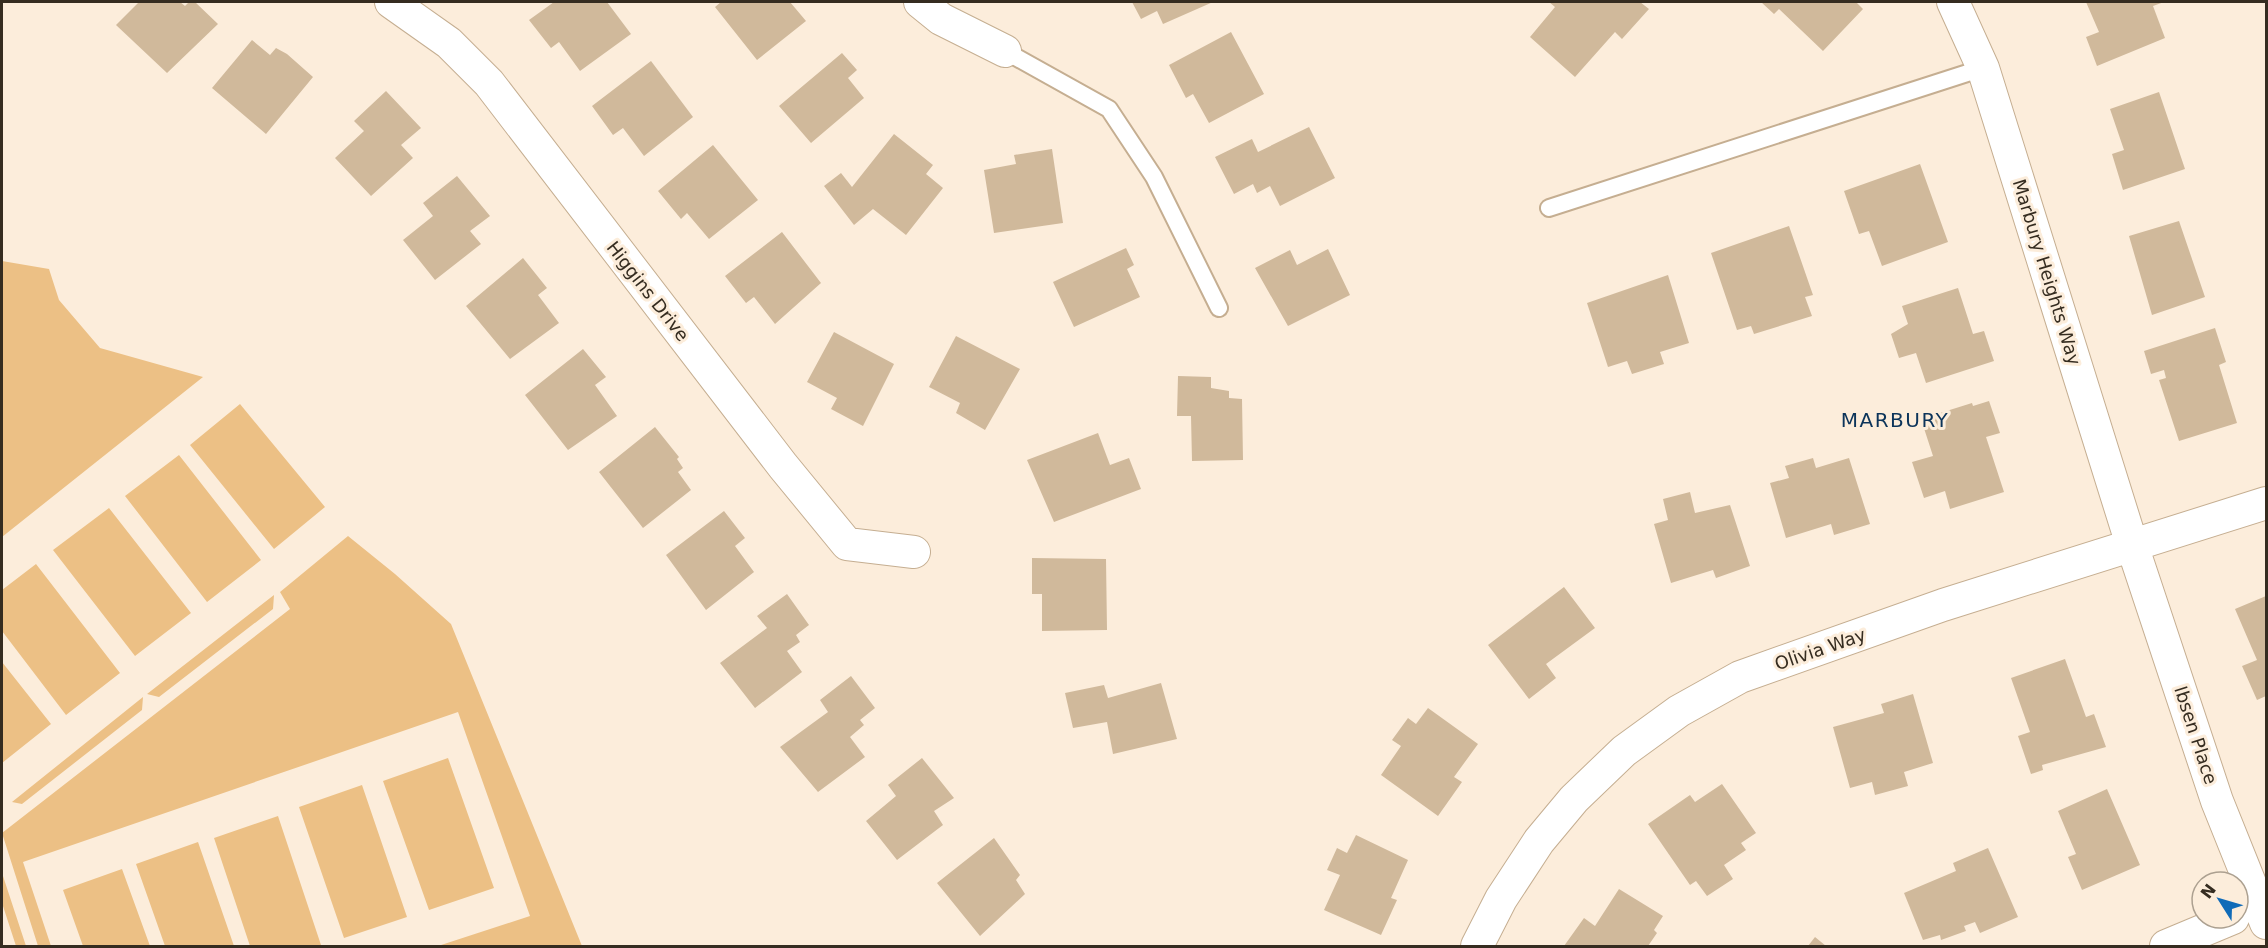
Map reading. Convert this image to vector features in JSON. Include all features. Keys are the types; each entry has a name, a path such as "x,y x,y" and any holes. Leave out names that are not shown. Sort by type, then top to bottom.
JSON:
{"street":[{"name":"Higgins Drive","path":"391,2 448,43 489,83 783,466 846,544 914,552"},
{"path":"920,2 941,19 1005,51"},
{"name":"Marbury Heights Way","path":"1953,2 1983,68 2132,545"},
{"name":"Olivia Way","path":"1477,946 1501,899 1539,841 1574,799 1624,751 1679,711 1740,677 1943,605 2266,503"},
{"name":"Ibsen Place","path":"2132,545 2217,801 2236,870"},
{"path":"2166,946 2210,930"}],"lane":[{"path":"1005,51 1109,109 1154,177 1219,308"},
{"path":"1549,208 1983,68"}],"shaded area":[{"path":"2,261 49,269 59,300 100,348 203,377 2,537"},
{"path":"240,404 325,507 274,549 190,445"},
{"path":"179,455 261,560 207,602 125,496"},
{"path":"109,508 191,613 135,656 53,550"},
{"path":"348,536 451,624 582,946 438,946 530,916 458,712 23,862 51,946 38,946 2,833 290,609 280,592"},
{"path":"36,564 120,673 66,715 2,631 2,590"},
{"path":"274,595 273,609 159,697 147,694"},
{"path":"2,662 51,724 2,763"},
{"path":"143,697 142,710 22,804 12,802"},
{"path":"448,758 494,888 429,910 383,781"},
{"path":"362,785 407,917 344,938 299,807"},
{"path":"278,816 321,945 250,946 214,838"},
{"path":"198,842 234,946 165,946 136,864"},
{"path":"122,869 150,946 83,946 63,890"},
{"path":"2,873 26,946 16,946 2,903"}],"building":[{"path":"139,2 180,2 185,6 189,2 195,2 218,24 167,73 116,25"},
{"path":"554,2 607,2 631,34 580,71 559,42 551,48 529,20"},
{"path":"721,2 790,2 806,21 757,60 715,7"},
{"path":"1132,2 1213,2 1163,24 1157,11 1141,19"},
{"path":"1549,2 1640,2 1649,9 1622,39 1615,32 1575,77 1530,37 1555,7"},
{"path":"1761,2 1856,2 1863,9 1823,51 1779,9 1774,14"},
{"path":"2086,2 2164,2 2153,6 2165,38 2097,66 2086,37 2099,32"},
{"path":"1231,32 1264,94 1209,123 1193,94 1186,98 1169,65"},
{"path":"252,40 270,55 276,48 287,54 313,77 266,134 212,88"},
{"path":"842,53 857,70 848,78 864,98 811,143 779,106"},
{"path":"651,61 693,117 644,156 623,128 613,135 592,106"},
{"path":"386,91 421,128 401,145 413,158 371,196 335,158 364,131 354,121"},
{"path":"2159,92 2185,169 2123,190 2112,154 2124,150 2110,109"},
{"path":"1309,127 1335,178 1280,206 1270,186 1257,193 1253,184 1234,194 1215,157 1252,139 1258,152"},
{"path":"894,134 933,165 926,174 943,188 906,235 873,209 854,225 824,186 841,173 852,187"},
{"path":"713,145 758,200 709,239 687,213 681,219 658,191"},
{"path":"1052,149 1063,223 994,233 984,170 1016,164 1014,155"},
{"path":"1920,164 1948,242 1882,266 1869,231 1859,234 1844,191"},
{"path":"457,176 490,216 470,231 481,244 435,280 403,240 433,216 423,203"},
{"path":"2179,221 2205,297 2152,315 2129,236"},
{"path":"1789,226 1813,295 1805,297 1812,316 1754,334 1751,326 1737,330 1711,253"},
{"path":"782,232 821,283 775,324 754,297 746,303 725,276"},
{"path":"1126,248 1134,265 1127,269 1140,297 1074,327 1053,282"},
{"path":"1328,249 1350,295 1288,326 1255,268 1290,250 1297,265"},
{"path":"523,258 547,288 538,295 559,323 510,359 466,306"},
{"path":"1668,275 1689,343 1660,352 1664,364 1632,374 1627,361 1608,367 1587,303"},
{"path":"1958,288 1973,334 1984,331 1994,361 1926,383 1916,353 1899,358 1891,334 1908,324 1902,306"},
{"path":"2215,328 2226,362 2219,365 2237,423 2179,441 2159,380 2166,378 2164,370 2151,374 2144,351"},
{"path":"834,332 894,364 863,426 831,409 837,398 807,382"},
{"path":"956,336 1020,369 985,430 956,413 960,403 929,387"},
{"path":"583,349 606,377 595,385 617,416 568,450 525,395"},
{"path":"1178,376 1211,377 1211,388 1229,391 1229,398 1242,399 1243,460 1192,461 1191,416 1177,416"},
{"path":"1989,401 2000,433 1986,437 2004,492 1950,509 1945,491 1924,498 1912,462 1933,456 1921,419 1972,403 1973,406"},
{"path":"655,427 679,457 677,459 683,468 678,472 691,490 643,528 599,472"},
{"path":"1098,433 1110,465 1129,458 1141,489 1054,522 1027,460"},
{"path":"1813,458 1816,468 1849,458 1870,524 1834,535 1831,524 1786,538 1770,483 1789,478 1785,466"},
{"path":"1690,492 1695,513 1730,505 1750,566 1716,578 1713,570 1671,583 1654,524 1668,520 1663,499"},
{"path":"724,511 745,538 735,546 754,572 706,610 666,555"},
{"path":"1032,558 1106,559 1107,630 1042,631 1042,594 1032,594"},
{"path":"1564,587 1595,628 1546,664 1556,678 1529,699 1488,645"},
{"path":"787,594 809,625 796,635 800,642 787,651 802,672 755,708 720,663 767,628 757,616"},
{"path":"2266,596 2266,696 2257,700 2242,666 2257,660 2235,609"},
{"path":"2065,659 2086,717 2094,714 2106,747 2042,765 2043,770 2031,774 2018,736 2030,732 2011,678"},
{"path":"851,676 875,708 860,720 864,725 850,737 865,757 818,792 780,747 828,712 820,700"},
{"path":"1161,683 1177,739 1113,754 1107,722 1073,728 1065,693 1104,685 1108,698"},
{"path":"1913,694 1933,763 1904,772 1908,786 1875,795 1872,782 1850,788 1833,727 1884,713 1881,704"},
{"path":"1428,708 1478,744 1454,777 1462,782 1438,816 1381,775 1401,746 1392,740 1408,718 1416,724"},
{"path":"922,758 954,798 934,811 943,825 897,860 866,821 896,796 888,785"},
{"path":"1722,784 1756,833 1741,843 1746,850 1724,865 1733,879 1707,896 1696,881 1690,885 1648,824 1690,795 1695,802"},
{"path":"2107,789 2140,865 2082,890 2068,857 2076,854 2058,811"},
{"path":"1356,835 1408,860 1391,898 1397,900 1381,935 1324,910 1340,875 1327,870 1337,848 1347,853"},
{"path":"994,838 1020,875 1016,880 1025,894 980,936 937,883"},
{"path":"1988,848 2018,917 1980,933 1975,922 1964,926 1966,931 1941,940 1940,935 1923,940 1904,893 1956,871 1953,863"},
{"path":"1619,889 1663,916 1654,930 1657,933 1648,946 1564,946 1584,918 1595,926"},
{"path":"1815,937 1826,946 1808,946"}],"district":[{"name":"MARBURY","path":"1895,420"}]}
